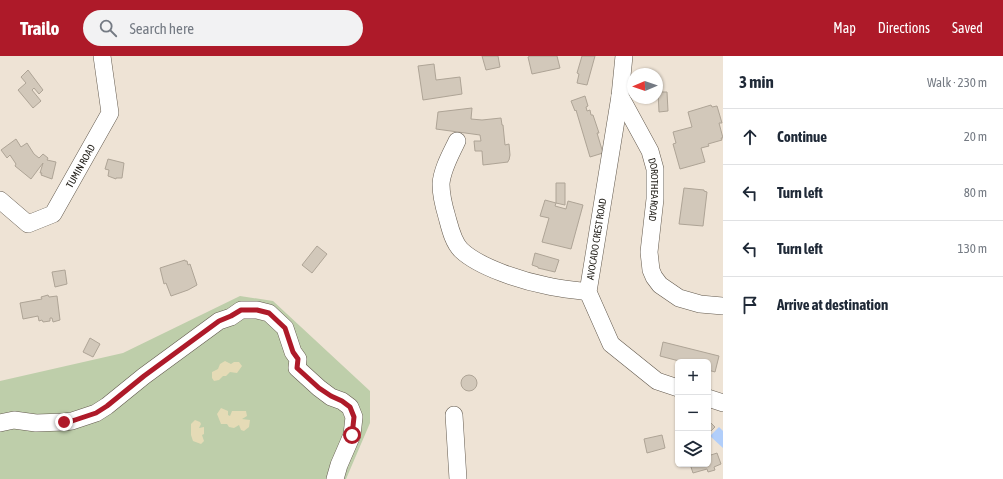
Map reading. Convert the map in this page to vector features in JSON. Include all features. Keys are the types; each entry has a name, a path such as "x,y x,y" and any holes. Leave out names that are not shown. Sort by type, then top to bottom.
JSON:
{"street":[{"name":"TUMIN ROAD","path":"0,200 28,224 53,214 110,113 102,56"},
{"path":"620,96 624,56"},
{"name":"AVOCADO CREST ROAD","path":"620,96 588,292 611,344 657,381 675,387"},
{"name":"DOROTHEA ROAD","path":"620,96 650,151 655,169 655,193 649,259 654,277 664,288 679,298 700,304 723,306"},
{"path":"457,141 444,172 441,184 445,209 453,238 461,249 479,263 518,278 549,286 588,292"},
{"path":"0,423 14,420 36,423 64,422 72,421 96,413 107,406 150,371 219,321 241,310 257,310 269,313 285,328 293,352 298,359 297,368 304,376 331,396 350,407 354,417 352,435 339,465 335,479"},
{"path":"711,399 723,403"},
{"path":"454,415 458,479"}],"green space":[{"path":"240,296 273,301 370,391 370,423 346,479 0,479 0,381 123,353"}],"sand":[{"path":"225,361 231,364 234,362 239,362 242,366 237,373 230,372 219,380 214,381 212,378 212,372 218,369 220,364"},
{"path":"221,408 228,411 228,415 230,416 232,411 246,411 247,416 242,419 250,420 249,427 244,431 241,430 239,425 234,428 229,427 227,424 221,424 217,414"},
{"path":"195,420 201,424 199,428 204,427 204,434 202,435 204,441 201,444 193,441 191,435 191,424"}],"water":[{"path":"719,427 723,431 723,448 711,437 711,435"}],"building":[{"path":"482,56 498,56 500,67 486,70"},
{"path":"557,56 560,68 532,74 528,57"},
{"path":"582,56 595,56 587,85 577,83 579,74 577,73"},
{"path":"434,64 436,80 460,77 462,94 423,100 418,66"},
{"path":"28,70 43,90 39,94 34,88 32,90 41,101 33,108 18,90 26,83 21,77"},
{"path":"663,92 667,92 668,111 659,112 659,104 663,104"},
{"path":"585,96 588,106 586,107 587,111 590,110 591,115 593,115 599,133 597,133 603,153 590,157 576,110 575,111 571,101"},
{"path":"711,105 712,107 717,106 722,123 719,123 723,138 721,138 722,140 708,144 709,146 701,148 705,162 680,169 673,144 676,143 673,132 692,127 688,112"},
{"path":"472,108 471,119 482,120 501,118 505,145 509,144 510,155 508,162 483,165 482,151 475,151 474,141 481,141 480,135 436,129 438,112"},
{"path":"16,139 21,147 27,143 34,154 39,158 43,154 48,158 47,160 56,162 52,179 41,175 42,173 40,173 43,163 31,179 15,166 16,164 10,155 7,158 1,150"},
{"path":"108,159 124,163 122,178 116,179 108,176 109,170 105,169"},
{"path":"556,183 565,183 565,205 556,203"},
{"path":"684,188 704,190 707,192 703,226 679,224"},
{"path":"545,200 556,203 555,206 566,209 568,201 583,205 571,249 542,242 549,218 540,216"},
{"path":"317,246 327,254 312,273 302,265"},
{"path":"535,253 559,260 555,272 532,265"},
{"path":"185,260 187,261 188,265 190,264 197,285 171,296 166,283 164,284 160,268"},
{"path":"65,270 67,284 55,287 52,272"},
{"path":"48,295 49,297 57,296 60,320 53,322 52,318 50,318 50,321 43,322 42,320 39,321 38,316 23,319 20,303 42,299 41,297"},
{"path":"90,338 100,344 93,357 83,352"},
{"path":"663,342 719,356 715,372 711,371 711,359 675,360 660,356"},
{"path":"469,375 475,377 477,383 475,389 469,391 463,389 461,383 463,377"},
{"path":"711,423 715,427 711,431"},
{"path":"662,435 665,448 647,453 644,439"},
{"path":"717,453 721,464 714,467 715,470 708,472 707,469 693,473 691,467 711,467 711,455"}],"route":[{"path":"64,422 72,421 96,413 107,406 169,357 219,321 241,310 257,310 269,313 285,328 293,352 298,359 297,368 304,376 319,388 350,407 354,417 352,435"}]}
